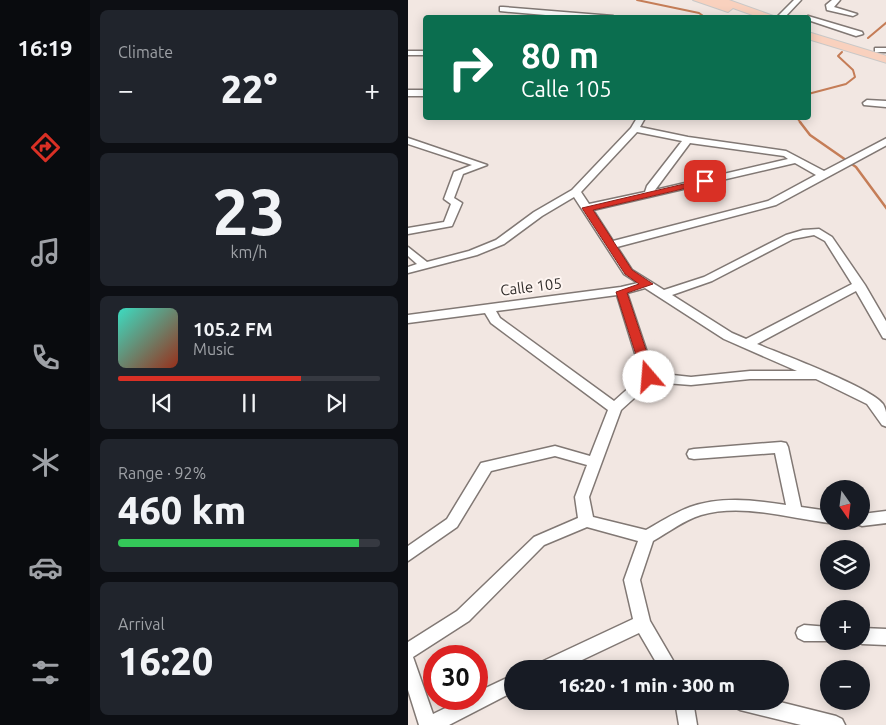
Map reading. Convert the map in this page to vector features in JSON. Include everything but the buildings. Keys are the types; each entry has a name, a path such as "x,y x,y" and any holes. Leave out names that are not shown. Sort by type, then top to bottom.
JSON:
{"main road":[{"path":"698,0 744,15"},
{"path":"718,0 765,15"},
{"path":"811,29 884,51"},
{"path":"811,36 886,60"}],"street":[{"path":"499,15 505,0"},
{"path":"782,15 798,0"},
{"path":"838,0 830,8 853,14"},
{"path":"503,9 579,15"},
{"path":"811,19 859,34"},
{"path":"408,53 423,53"},
{"path":"408,93 423,92"},
{"path":"867,103 886,104"},
{"path":"408,270 473,253 500,242 538,214 576,192 635,129 640,120"},
{"path":"635,129 688,140 786,154 823,175"},
{"path":"650,194 650,188 688,140"},
{"path":"408,141 482,164 459,172 450,199 457,203 448,224 408,230"},
{"path":"612,245 772,203 886,141"},
{"path":"587,208 796,160"},
{"path":"576,192 628,272 728,336 818,375 872,402 878,407 886,422"},
{"name":"Calle 105","path":"408,319 656,289 708,278 763,250 812,232 826,236 859,285 886,335"},
{"path":"408,250 426,266"},
{"path":"746,344 859,285"},
{"path":"621,292 649,377"},
{"path":"489,308 495,320 614,408"},
{"path":"586,521 582,497 614,408 649,377 691,381 750,375 818,375"},
{"path":"694,454 781,447 795,512"},
{"path":"408,555 452,523 486,468 554,452 594,462"},
{"path":"408,651 463,616 539,541 586,521 647,537 702,509 726,506 820,516"},
{"path":"870,519 886,517"},
{"path":"647,537 632,580 642,623 665,660"},
{"path":"564,660 642,623"},
{"path":"804,633 820,634"},
{"path":"870,636 886,637"},
{"path":"408,663 429,725 504,688"},
{"path":"686,710 688,725"},
{"path":"776,710 836,725"}],"waterway":[{"path":"637,0 702,15"},
{"path":"868,38 887,22"},
{"path":"811,93 846,84 855,77 853,70 838,56 842,52"},
{"path":"800,122 810,135 856,167 887,209"}],"route":[{"path":"649,377 621,292 648,284 628,272 587,208 705,181"}]}
